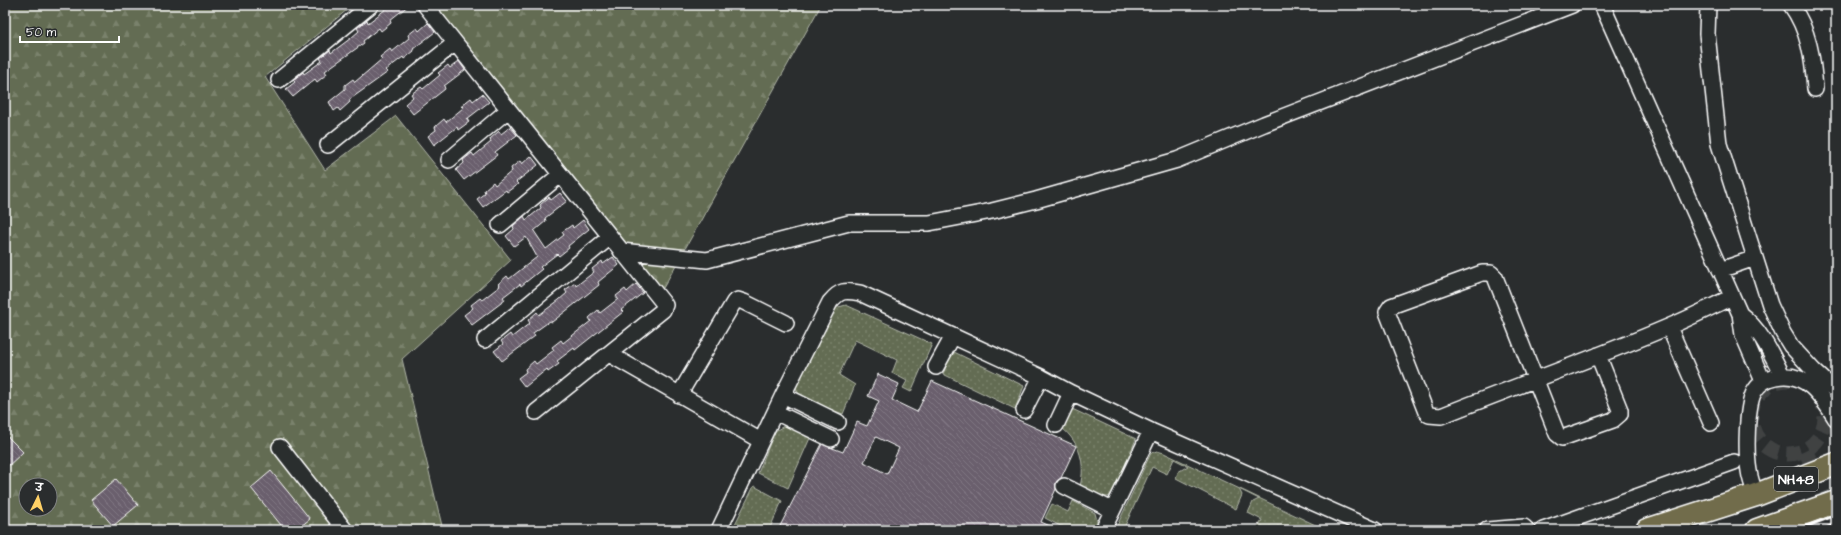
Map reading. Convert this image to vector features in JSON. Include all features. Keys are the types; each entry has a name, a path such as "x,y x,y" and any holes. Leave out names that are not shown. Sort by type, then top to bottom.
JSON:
{"highway":[{"name":"NH48","path":"1647,530 1756,495 1836,464"},
{"name":"NH48","path":"1758,530 1836,502"}],"street":[{"path":"279,80 371,5"},
{"path":"424,5 621,251 664,301 665,308 536,412"},
{"path":"621,251 706,260 850,223 929,223 992,211 1036,200 1177,160 1271,121 1572,5"},
{"path":"1602,5 1740,314 1743,336 1763,381"},
{"path":"1708,5 1707,34 1719,144 1770,305 1791,346 1814,372 1836,391"},
{"path":"1791,5 1802,24 1809,42 1813,63 1815,89"},
{"path":"328,145 455,43"},
{"path":"449,160 508,110"},
{"path":"500,224 560,175"},
{"path":"485,340 610,237"},
{"path":"1720,270 1755,258"},
{"path":"1598,355 1620,410 1618,418 1566,438 1559,437 1535,379 1495,277 1492,273 1482,273 1392,306 1388,309 1388,315 1426,412 1429,415 1440,416 1535,379 1598,355 1669,327 1732,297"},
{"path":"719,530 783,395 830,302 836,294 847,290 860,293 1041,377 1071,393 1152,431 1375,530"},
{"path":"679,395 734,302 738,300 744,302 786,323"},
{"path":"1740,314 1749,321 1761,336 1782,375"},
{"path":"1669,327 1711,423"},
{"path":"936,367 953,336"},
{"path":"609,354 761,441"},
{"path":"1756,495 1749,467 1749,414 1754,392 1763,381 1782,375 1801,379 1810,385 1836,419"},
{"path":"1024,410 1041,377"},
{"path":"1056,425 1071,393"},
{"path":"783,395 838,422"},
{"path":"775,412 831,439"},
{"path":"1103,530 1152,431"},
{"path":"280,447 345,530"},
{"path":"1543,530 1734,462"},
{"path":"1064,486 1112,510"},
{"path":"1487,530 1524,527 1527,530"}],"green space":[{"path":"5,5 353,5 265,77 325,170 396,116 511,260 402,359 443,530 5,530"},
{"path":"435,5 821,5 662,290"},
{"path":"846,305 932,344 911,392 903,388 907,381 892,373 897,360 855,340 839,375 855,385 843,414 803,399 797,391 795,383 835,308"},
{"path":"952,351 1024,386 1015,409 943,374"},
{"path":"1070,408 1136,439 1114,492 1108,497 1100,496 1080,486 1082,478 1082,462 1080,454 1073,440 1062,428"},
{"path":"784,426 810,438 788,488 758,473 775,431"},
{"path":"1157,451 1164,453 1326,530 1257,530 1262,520 1248,513 1253,502 1259,499 1239,489 1242,495 1236,509 1176,478 1178,472 1188,466 1174,459 1167,474 1152,467 1123,530 1115,530 1151,453"},
{"path":"754,486 782,501 769,530 732,530"},
{"path":"1073,501 1095,513 1097,521 1093,530 1068,530 1045,518 1052,504 1068,512"}],"building":[{"path":"383,5 409,5 390,20 391,23 381,31 379,28 363,41 364,43 325,71 327,74 317,82 315,79 293,97 286,89 295,82 293,80 303,72 304,74 322,61 320,58 330,50 331,53 351,38 359,31 357,28 367,20 368,23 386,9"},
{"path":"428,23 435,32 413,49 414,51 404,59 403,57 386,70 388,72 349,100 350,102 340,111 338,108 334,111 329,102 345,89 345,85 353,79 355,82 382,59 380,57 390,49 392,52 409,38 408,35 417,28 419,31"},
{"path":"459,61 465,70 444,86 445,89 413,114 405,104 413,97 411,94 421,87 423,89 440,75 438,73 448,65 450,68"},
{"path":"482,94 489,102 467,119 469,122 458,130 457,127 434,145 428,136 436,130 435,127 444,119 446,122 463,108 462,105 471,98 473,101"},
{"path":"510,127 517,135 495,152 497,155 464,180 456,170 464,163 463,160 472,153 474,156 491,142 490,139 499,131 501,134"},
{"path":"531,156 538,165 516,182 518,184 507,192 506,190 483,207 477,199 485,193 484,190 493,182 495,185 512,171 511,168 520,161 522,164"},
{"path":"560,193 567,201 545,218 546,221 534,231 546,249 564,235 562,232 572,225 573,228 583,220 589,229 568,246 569,248 559,256 557,254 540,267 542,269 521,286 520,284 503,297 505,300 472,325 464,315 473,308 471,305 480,298 482,300 500,286 498,284 507,276 509,279 537,257 526,237 514,246 506,236 514,229 513,226 524,216 526,220 541,208 540,205 549,197 551,200"},
{"path":"613,257 619,265 598,282 599,285 552,322 550,321 533,333 535,336 502,361 494,351 503,344 501,341 510,334 512,337 530,323 528,320 537,312 539,315 559,300 567,293 565,290 575,283 576,286 594,272 592,269 602,261 603,264"},
{"path":"636,284 643,293 621,310 623,312 575,350 574,348 557,361 559,364 548,372 547,369 525,387 518,378 526,372 525,369 534,361 536,364 554,350 552,347 561,340 563,343 591,321 589,318 598,310 600,313 618,299 616,296 625,289 627,292"},
{"path":"878,374 899,384 892,400 917,412 932,381 1076,446 1061,478 1056,482 1056,489 1041,522 1059,530 778,530 822,444 843,452 857,422 867,426 879,401 868,396","holes":["876,437 899,448 887,474 864,462"]},
{"path":"5,434 23,452 5,469"},
{"path":"271,471 310,519 296,530 285,530 251,488"},
{"path":"116,479 138,505 113,526 91,500"}],"tunnel":[{"path":"1788,380 1802,383 1814,391 1822,403 1825,417 1822,431 1814,443 1802,451 1788,454 1774,451 1762,443 1754,431 1751,417 1754,403 1762,391 1774,383 1788,380"},
{"path":"1805,450 1836,516"}],"railway":[{"path":"1797,530 1836,515"},
{"path":"1821,530 1836,524"}]}
